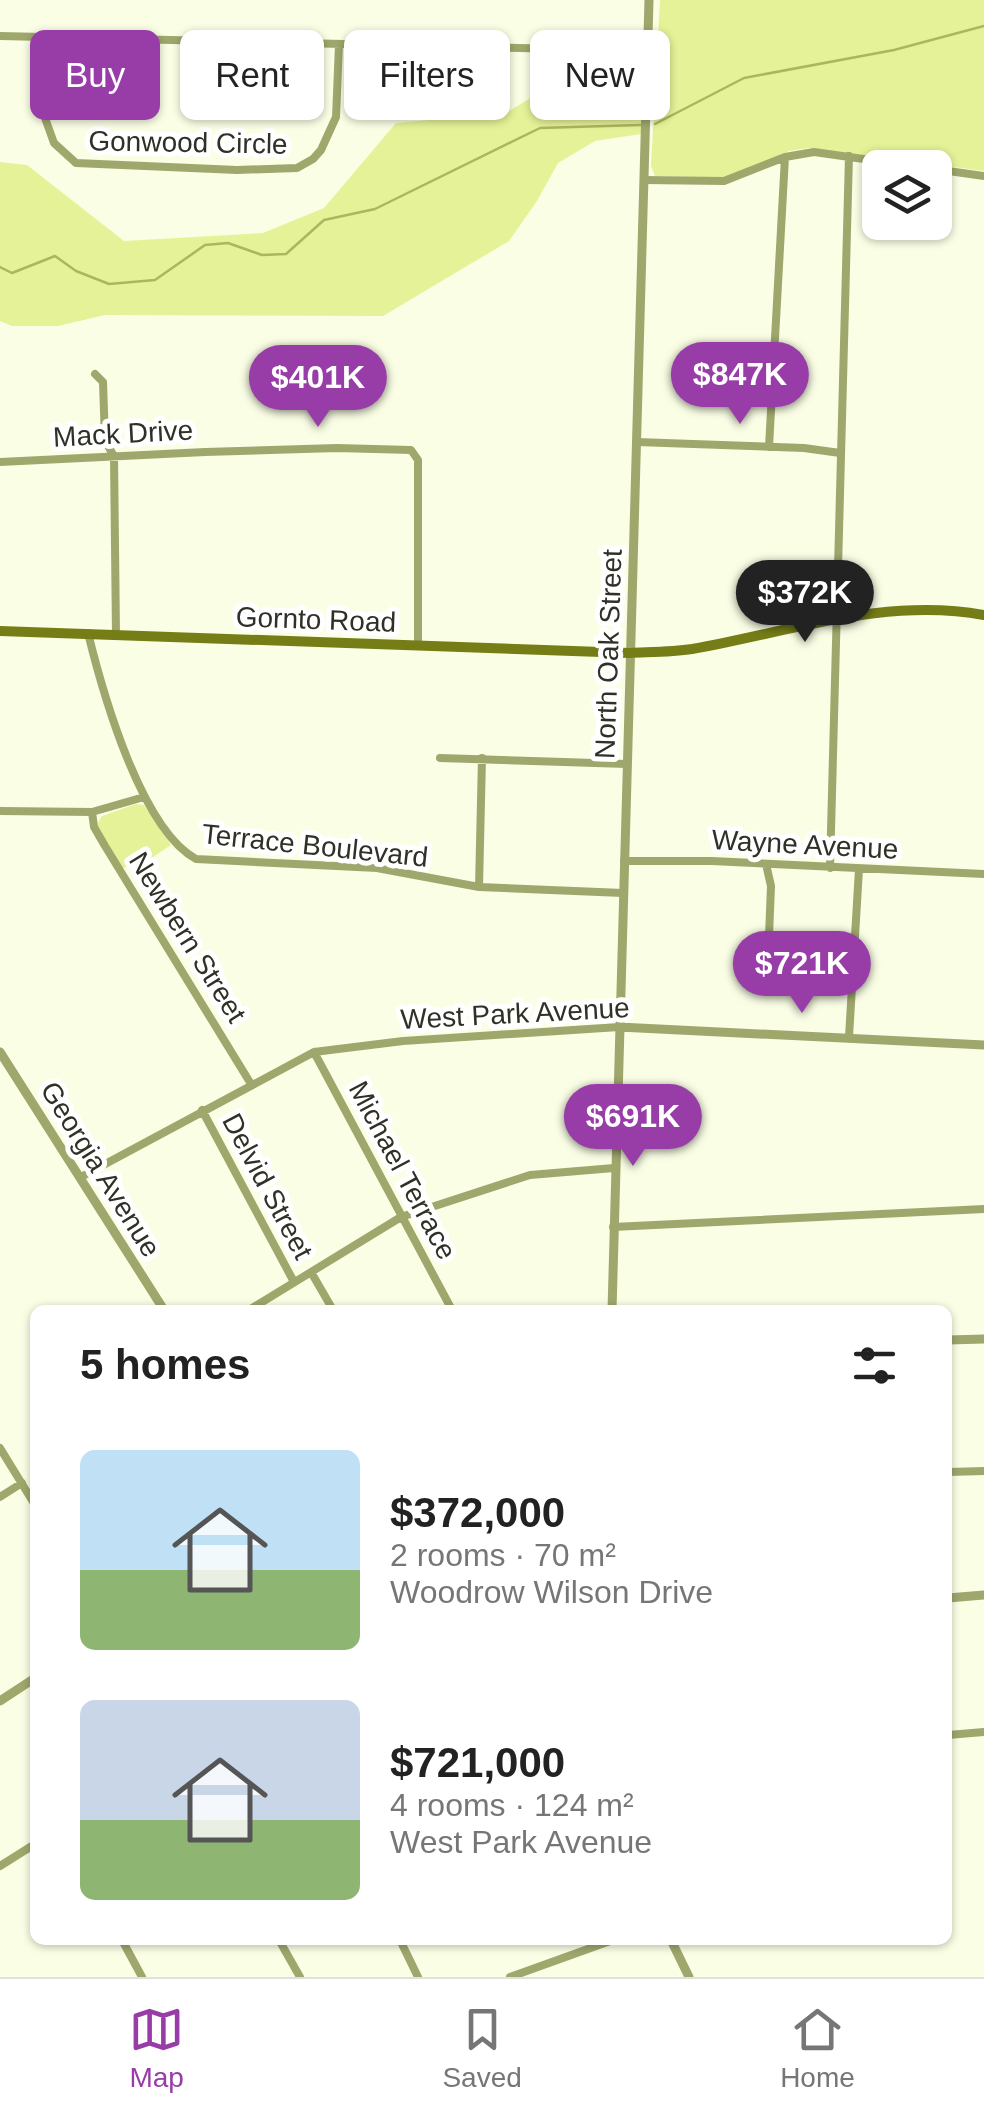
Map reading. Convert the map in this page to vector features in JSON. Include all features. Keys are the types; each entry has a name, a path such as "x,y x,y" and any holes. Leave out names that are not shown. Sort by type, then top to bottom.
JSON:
{"main road":[{"name":"Gornto Road","path":"0,631 630,654 688,650 772,630 918,608 948,608 984,615"}],"street":[{"name":"North Oak Street","path":"648,30 649,0"},
{"path":"0,36 30,36"},
{"path":"160,39 530,48"},
{"name":"Gonwood Circle","path":"46,120 54,143 76,163 237,170 297,168 321,150 336,117 339,44"},
{"name":"North Oak Street","path":"612,1305 646,120"},
{"path":"644,180 724,182 784,157 814,152 984,176"},
{"path":"830,868 849,156"},
{"path":"769,447 784,157"},
{"path":"95,374 103,382 105,440 114,456 116,634"},
{"path":"636,442 840,453"},
{"name":"Mack Drive","path":"0,462 337,448 411,450 418,460 418,645"},
{"name":"Terrace Boulevard","path":"88,633 101,682 144,797 178,850 196,859 376,868 479,887 623,893"},
{"path":"440,758 627,764"},
{"path":"479,887 482,758"},
{"path":"0,811 92,812 144,797"},
{"name":"Newbern Street","path":"92,812 100,836 251,1084"},
{"name":"Wayne Avenue","path":"624,861 984,874"},
{"path":"766,864 770,886 768,961"},
{"path":"849,1038 859,868"},
{"name":"West Park Avenue","path":"81,1176 314,1052 619,1027 984,1045"},
{"name":"Georgia Avenue","path":"0,1052 161,1305"},
{"name":"Michael Terrace","path":"314,1052 449,1305"},
{"name":"Delvid Street","path":"202,1110 294,1282"},
{"path":"257,1305 402,1217 530,1175 614,1168"},
{"path":"613,1227 984,1209"},
{"name":"Delvid Street","path":"312,1272 330,1305"},
{"path":"952,1340 984,1338"},
{"path":"0,1448 30,1497"},
{"path":"952,1472 984,1471"},
{"path":"0,1497 22,1483"},
{"path":"952,1598 984,1596"},
{"path":"0,1701 30,1681"},
{"path":"952,1736 984,1732"},
{"path":"0,1866 30,1847"},
{"path":"125,1945 142,1977"},
{"path":"282,1945 300,1977"},
{"path":"402,1945 418,1977"},
{"path":"510,1977 599,1945"},
{"path":"673,1945 689,1977"}],"green space":[{"path":"660,0 984,0 984,171 952,167 952,150 862,150 862,155 809,148 789,151 727,178 655,176 651,166 653,120 670,120 670,30 658,30"},
{"path":"530,98 530,120 641,120 641,134 595,141 558,163 509,241 383,316 105,315 58,326 12,326 0,321 0,162 27,165 124,241 263,233 324,208 396,123 510,120 510,111"},
{"path":"144,805 171,845 153,857 121,869 96,826 102,816"}],"waterway":[{"path":"655,124 744,78 894,50 984,26"},
{"path":"0,267 12,273 55,256 76,271 109,284 155,280 205,245 228,243 262,255 286,254 324,220 375,209 540,128 640,125"}]}
